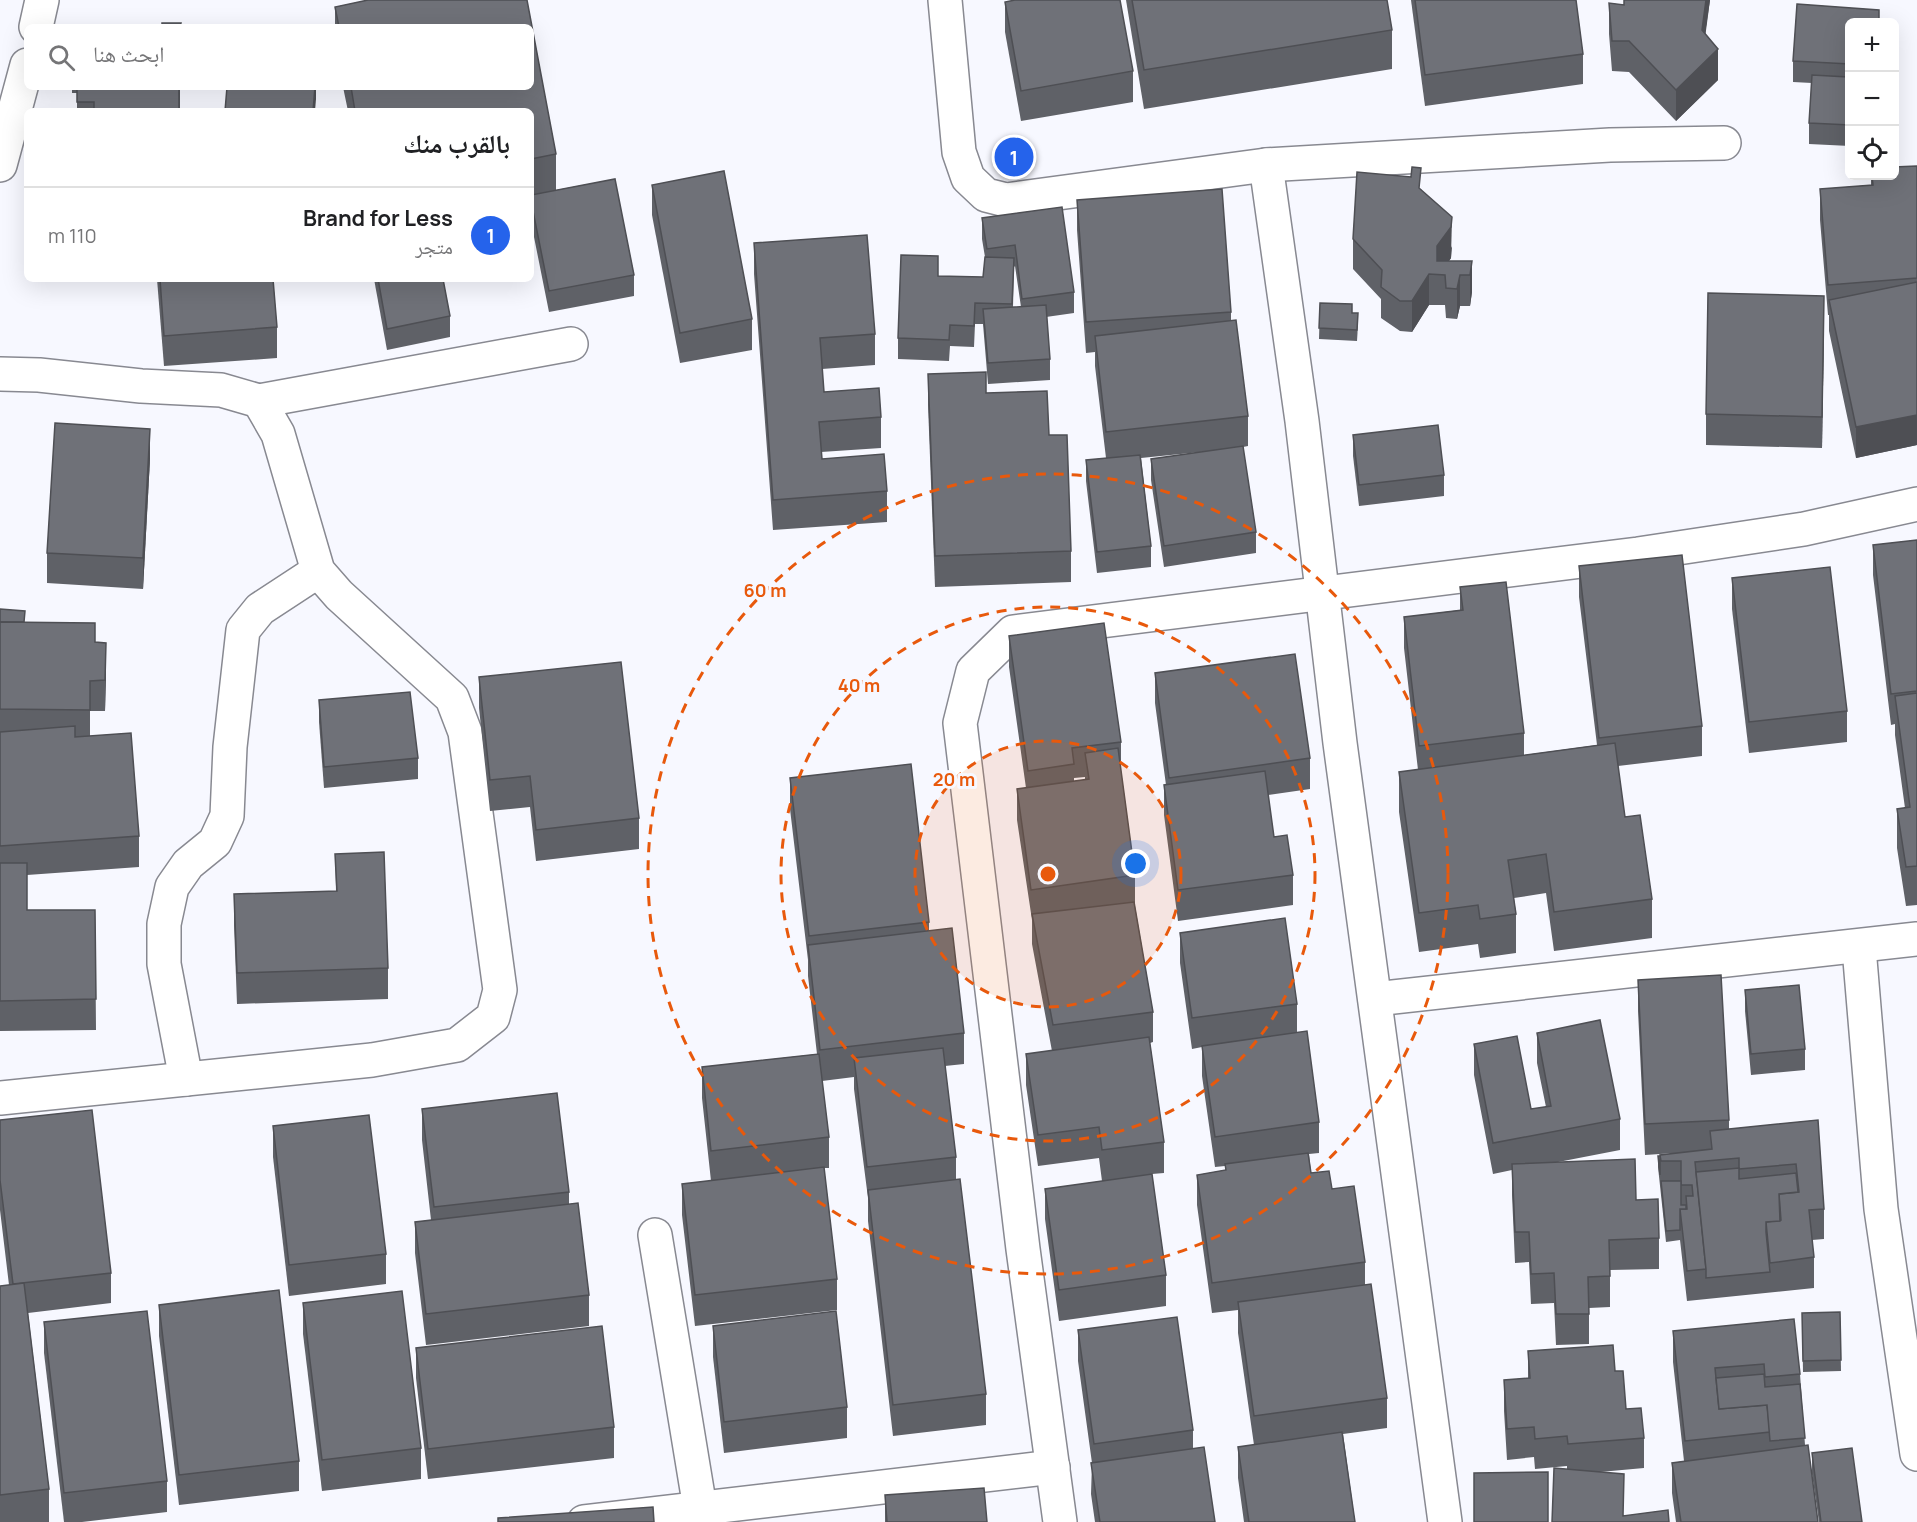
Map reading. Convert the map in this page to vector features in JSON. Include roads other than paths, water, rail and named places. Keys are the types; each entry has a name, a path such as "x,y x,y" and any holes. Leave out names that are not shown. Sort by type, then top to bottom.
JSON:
{"street":[{"path":"37,24 42,0"},
{"path":"945,0 959,152 968,178 986,195 1006,200 1266,165 1610,146 1724,143"},
{"path":"0,165 24,76"},
{"path":"1266,165 1302,421 1322,595 1445,1522"},
{"path":"0,374 39,375 141,386 221,390 259,401 571,344"},
{"path":"0,1098 372,1059 457,1045 493,1017 500,990 465,732 452,698 339,595 318,571 278,434 259,401"},
{"path":"1060,1522 1023,1249 960,723 973,671 1013,632 1134,615 1322,595 1638,554 1804,529 1917,504"},
{"path":"186,1079 164,964 164,924 172,887 188,864 215,842 227,816 230,747 243,630 260,609 318,571"},
{"path":"1375,999 1859,948 1917,939"},
{"path":"1859,948 1881,1209 1912,1383 1917,1454"},
{"path":"654,1235 700,1508"},
{"path":"584,1522 1053,1467"}],"place":[{"name":"Brand for Less","path":"1014,157"}]}
